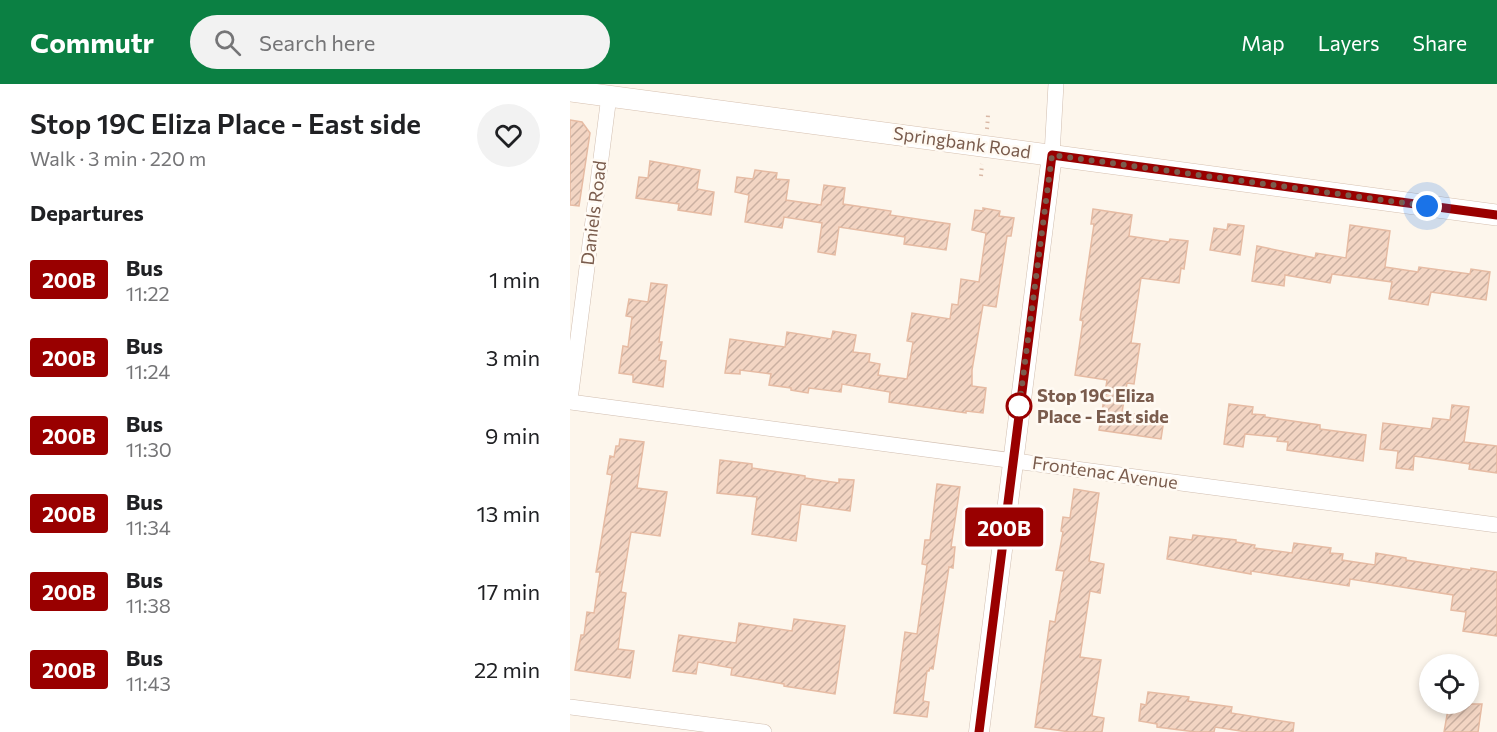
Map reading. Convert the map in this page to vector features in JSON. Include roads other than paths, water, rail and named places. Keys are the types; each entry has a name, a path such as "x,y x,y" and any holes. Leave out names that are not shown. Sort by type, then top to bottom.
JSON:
{"main road":[{"name":"Springbank Road","path":"570,91 1497,215"}],"street":[{"path":"979,732 1052,155 1056,84"},
{"name":"Daniels Road","path":"570,401 609,96"},
{"name":"Frontenac Avenue","path":"570,401 1497,525"},
{"path":"570,707 677,726 764,732"}],"place":[{"name":"Stop 19C Eliza Place - East side","path":"1019,406"}]}
